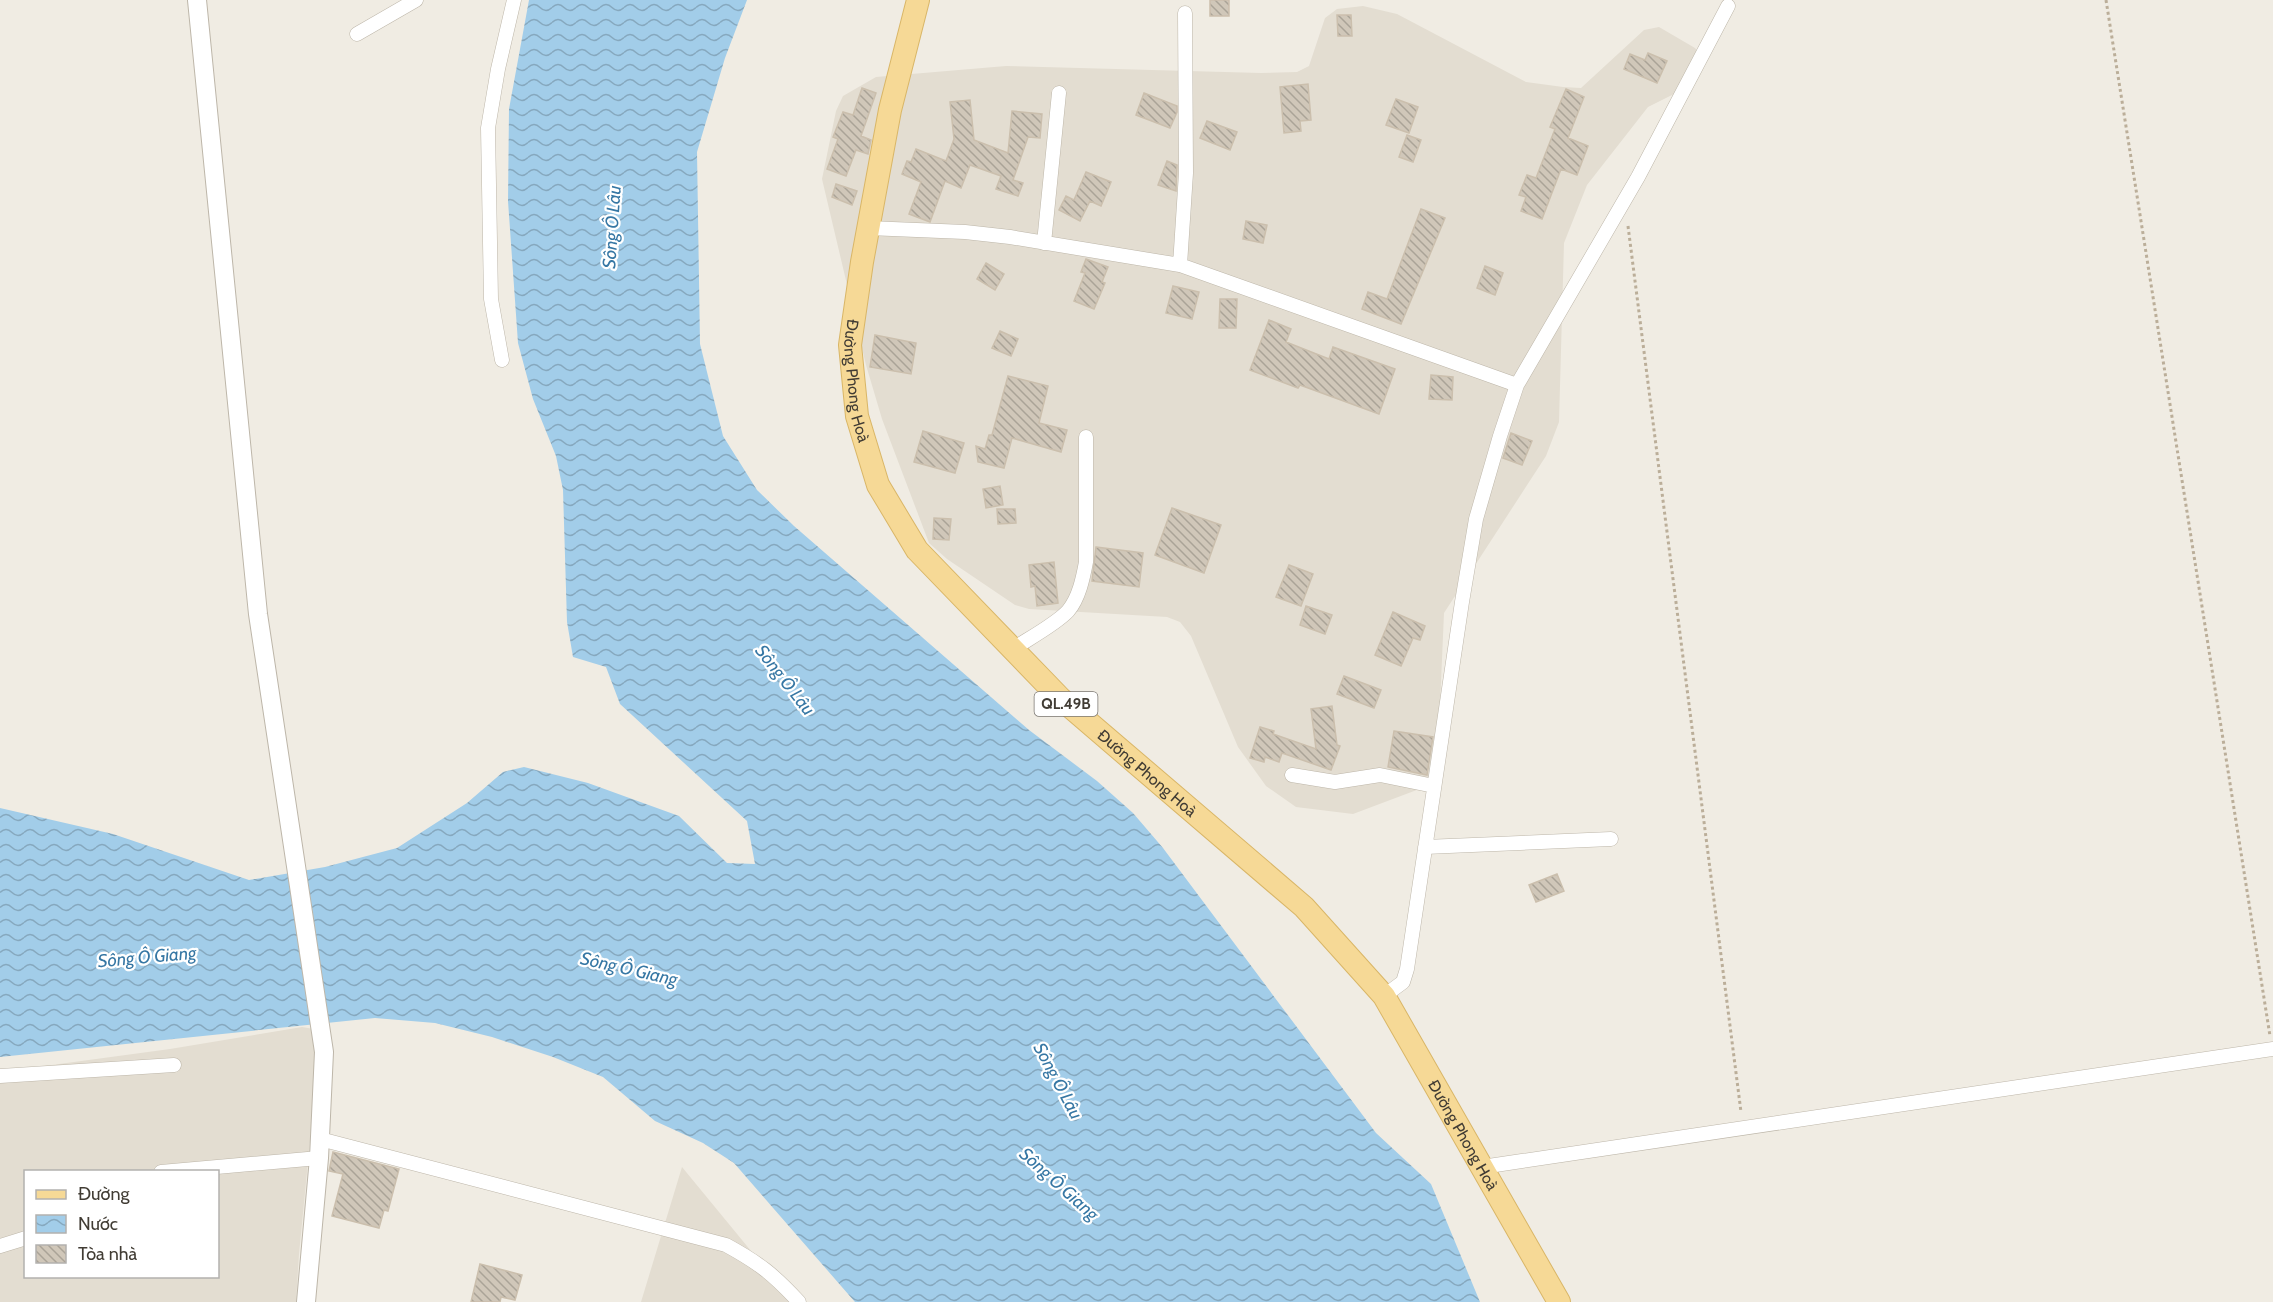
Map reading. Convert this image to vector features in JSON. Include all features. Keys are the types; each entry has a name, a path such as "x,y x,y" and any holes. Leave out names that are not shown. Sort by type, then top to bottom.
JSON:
{"main road":[{"name":"Đường Phong Hoà","path":"918,0 890,110 868,228 850,345 857,416 878,485 917,550 1060,698 1304,908 1384,996 1559,1302"}],"street":[{"path":"197,0 258,614 324,1052 319,1158 306,1302"},
{"path":"357,34 416,0"},
{"path":"502,360 491,299 489,128 498,69 514,0"},
{"path":"1384,996 1403,982 1407,969 1476,519 1517,385 1638,177 1728,6"},
{"path":"1180,265 1186,172 1185,13"},
{"path":"1044,243 1059,93"},
{"path":"868,228 965,232 1180,265 1517,385"},
{"path":"1012,649 1067,612 1083,580 1086,562 1086,437"},
{"path":"1292,775 1335,782 1380,775 1434,786"},
{"path":"1425,847 1611,839"},
{"path":"1482,1167 2273,1050"},
{"path":"0,1076 174,1065"},
{"path":"320,1139 726,1245 752,1259 774,1275 799,1302"},
{"path":"184,1170 319,1158"},
{"path":"0,1246 24,1239"}],"path":[{"path":"2106,0 2273,1050"},
{"path":"1628,221 1743,1129"}],"shaded area":[{"path":"1363,6 1397,14 1526,82 1581,88 1644,30 1659,27 1695,48 1699,53 1680,91 1648,107 1587,185 1564,243 1559,422 1546,456 1444,613 1439,728 1430,785 1353,814 1296,807 1266,786 1238,747 1191,636 1180,622 1167,617 1029,609 1015,605 947,559 929,543 882,419 866,365 822,179 836,111 843,96 876,77 1006,66 1297,72 1309,66 1325,18 1337,9"},
{"path":"302,1027 314,1029 316,1034 314,1100 296,1302 0,1302 0,1072 170,1049"},
{"path":"682,1167 793,1302 641,1302"}],"water":[{"path":"529,0 747,0 725,58 697,152 700,344 723,436 757,490 794,526 1029,730 1097,781 1133,813 1163,848 1376,1133 1431,1184 1480,1302 855,1302 734,1163 703,1143 655,1121 603,1077 553,1057 492,1037 435,1023 375,1018 0,1057 0,808 113,834 249,880 325,867 397,848 467,803 503,772 524,767 588,783 679,816 727,863 755,864 747,821 620,704 606,667 573,657 567,622 563,490 556,456 533,399 518,343 508,201 509,109"}],"building":[{"path":"1210,0 1229,0 1229,16 1210,16"},
{"path":"1337,15 1351,15 1352,36 1338,36"},
{"path":"1648,53 1667,61 1657,83 1624,69 1630,54 1645,60"},
{"path":"1308,84 1311,120 1300,121 1301,131 1284,133 1280,87"},
{"path":"862,88 876,93 861,136 871,140 868,154 856,150 846,176 827,169 838,139 833,137 843,112 853,115"},
{"path":"1566,89 1584,97 1568,138 1588,146 1577,175 1561,169 1542,219 1521,211 1526,197 1519,195 1527,175 1536,178 1555,129 1550,127"},
{"path":"1144,93 1177,106 1177,112 1170,128 1136,115"},
{"path":"1396,99 1418,107 1409,133 1386,125"},
{"path":"970,100 974,140 1008,153 1012,111 1042,114 1040,138 1028,137 1013,180 1023,183 1018,196 996,189 1001,176 970,165 961,188 945,181 930,222 909,214 921,182 902,174 907,161 911,162 916,149 946,161 954,139 950,102"},
{"path":"1207,121 1237,132 1230,150 1200,138"},
{"path":"1407,135 1421,140 1413,162 1399,157"},
{"path":"1167,161 1177,165 1176,191 1158,185"},
{"path":"1086,172 1111,182 1101,206 1090,201 1080,221 1059,210 1066,196 1074,200"},
{"path":"836,184 857,191 852,205 832,197"},
{"path":"1421,209 1445,218 1401,324 1362,309 1368,292 1387,299"},
{"path":"1246,221 1267,225 1263,243 1243,239"},
{"path":"1086,259 1108,267 1102,282 1105,283 1094,309 1074,301 1085,273 1081,272"},
{"path":"986,263 1004,274 995,290 977,279"},
{"path":"1485,266 1503,273 1495,295 1477,288"},
{"path":"1173,286 1199,292 1192,319 1166,313"},
{"path":"1220,299 1237,299 1236,328 1219,328"},
{"path":"1269,320 1291,329 1286,342 1329,359 1333,347 1395,369 1379,414 1300,385 1298,388 1250,370"},
{"path":"1000,331 1018,339 1011,356 992,348"},
{"path":"875,335 916,343 911,374 870,367"},
{"path":"1431,375 1453,377 1452,400 1429,399"},
{"path":"1008,376 1048,386 1039,423 1067,430 1061,452 1012,438 1004,468 978,462 976,446 985,449 989,435 992,435"},
{"path":"923,431 964,443 955,473 914,462"},
{"path":"1511,433 1532,441 1522,465 1503,458"},
{"path":"1000,486 1003,505 986,508 983,489"},
{"path":"1172,508 1221,525 1204,573 1155,555"},
{"path":"997,509 1015,509 1016,523 998,524"},
{"path":"934,518 951,519 949,540 933,539"},
{"path":"1096,547 1143,553 1139,587 1092,581"},
{"path":"1054,562 1058,603 1037,606 1035,586 1031,587 1029,565"},
{"path":"1289,565 1313,574 1301,606 1276,597"},
{"path":"1306,606 1332,615 1325,634 1300,625"},
{"path":"1393,612 1425,626 1420,640 1413,638 1401,666 1375,655"},
{"path":"1344,676 1381,690 1374,708 1337,694"},
{"path":"1332,706 1337,745 1340,746 1331,770 1282,753 1279,762 1265,757 1264,762 1250,758 1260,727 1316,749 1311,709"},
{"path":"1394,731 1433,737 1427,775 1388,767"},
{"path":"1557,874 1564,891 1536,902 1529,885"},
{"path":"333,1152 399,1169 388,1211 384,1210 379,1228 332,1216 343,1174 329,1171"},
{"path":"480,1264 522,1275 515,1300 501,1297 500,1302 471,1302"}],"water label":[{"name":"Sông Ô Lâu","path":"612,227"},
{"name":"Sông Ô Lâu","path":"785,680"},
{"name":"Sông Ô Giang","path":"147,957"},
{"name":"Sông Ô Giang","path":"629,969"},
{"name":"Sông Ô Lâu","path":"1058,1081"},
{"name":"Sông Ô Giang","path":"1059,1184"}]}
